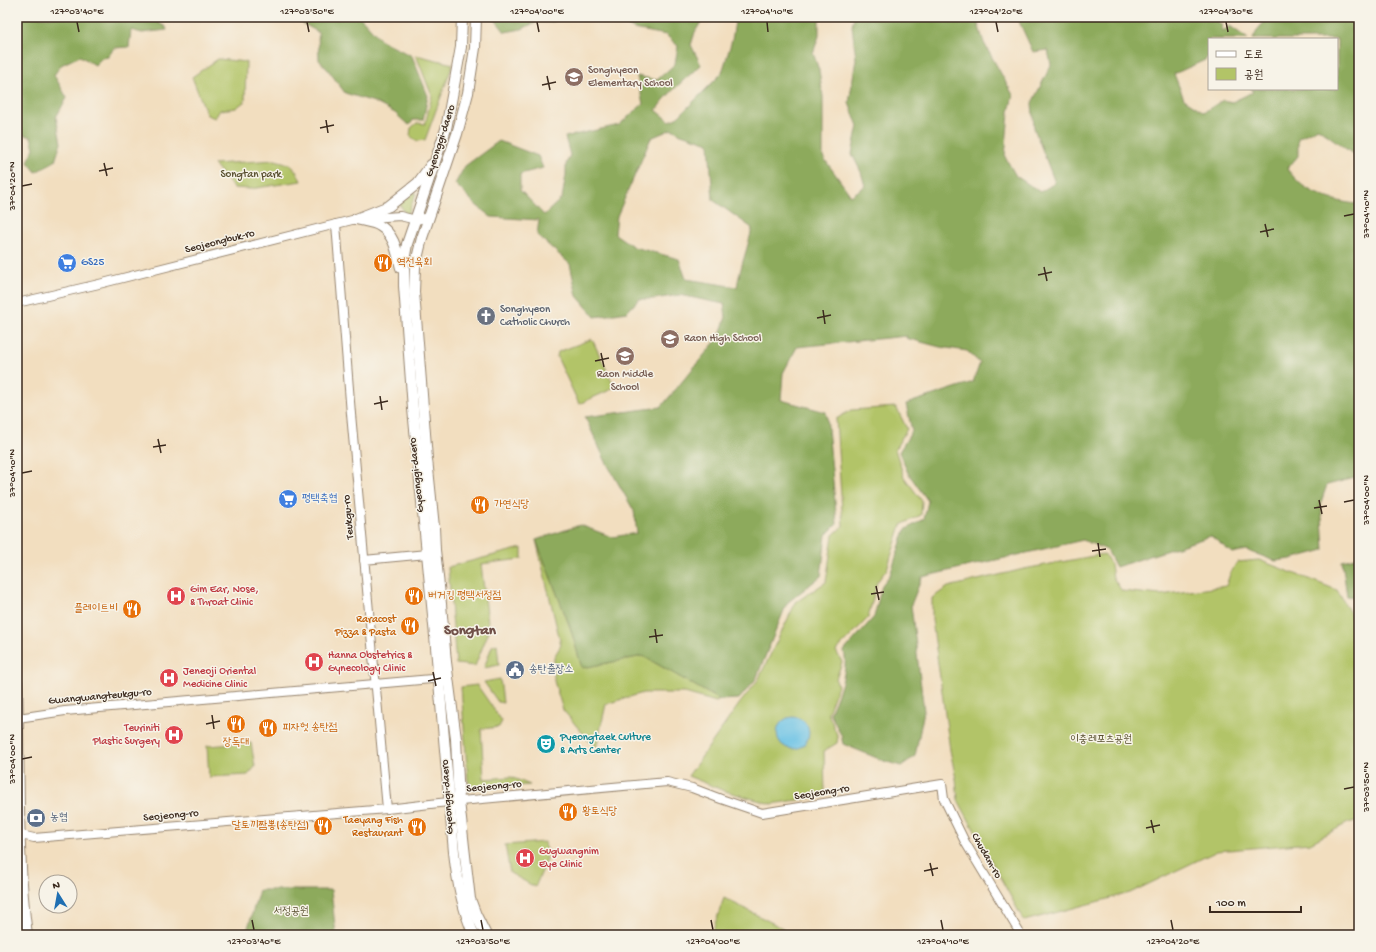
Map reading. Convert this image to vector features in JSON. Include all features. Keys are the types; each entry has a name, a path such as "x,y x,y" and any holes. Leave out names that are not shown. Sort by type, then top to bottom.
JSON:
{"main road":[{"name":"Gyeonggi-daero","path":"443,678 427,554 413,409 404,261 407,244 446,129 461,47 462,17"},
{"name":"Gyeonggi-daero","path":"476,17 475,48 468,93 457,134 422,238 415,267 414,292 426,451 435,550 442,604 443,678 450,794 454,802 470,899 486,935"},
{"path":"356,219 389,206 418,183 437,157"},
{"path":"356,219 380,226 391,235 404,276"},
{"path":"17,683 18,834 27,935"},
{"name":"Gyeonggi-daero","path":"454,802 456,878 474,935"}],"street":[{"name":"Seojeongbuk-ro","path":"17,303 99,284 356,219 400,216 416,220 429,217"},
{"name":"Teukgu-ro","path":"336,224 364,560 387,809"},
{"path":"364,560 427,554"},
{"name":"Gwangwangteukgu-ro","path":"18,718 64,711 443,678"},
{"name":"Seojeong-ro","path":"18,834 34,838 70,836 387,809 667,782 692,788 721,800 762,813 942,784"},
{"name":"Chudam-ro","path":"942,784 944,799 965,842 1021,935"}],"green space":[{"path":"17,17 148,17 166,27 167,30 142,33 131,30 129,47 114,48 108,57 102,58 95,65 80,56 61,65 54,75 67,98 56,117 61,143 55,161 36,172 28,162 34,148 31,137 21,134 17,139 17,59 22,56 17,47"},
{"path":"288,17 360,17 382,41 412,56 428,96 423,120 413,120 410,125 395,113 374,102 345,93 319,60 318,32 295,19"},
{"path":"493,17 561,17 562,19 550,22 536,22 522,29 505,32"},
{"path":"610,17 704,17 695,32 691,45 701,65 671,92 656,110 670,121 678,117 722,73 732,40 735,22 727,17 819,17 819,36 813,53 819,70 823,97 823,157 851,196 865,186 861,172 852,154 858,126 849,103 856,59 852,26 854,17 976,17 984,43 1013,95 1009,112 1005,157 1016,176 1040,192 1055,183 1034,128 1032,103 1051,65 1048,50 1033,52 1017,17 1211,17 1221,24 1223,31 1230,26 1247,38 1208,38 1208,57 1205,60 1174,74 1184,99 1204,112 1223,100 1232,102 1253,92 1252,90 1338,90 1338,38 1254,38 1258,29 1269,17 1359,17 1359,162 1357,157 1318,128 1298,138 1298,156 1287,169 1302,185 1320,195 1333,200 1359,204 1359,477 1327,485 1321,502 1324,550 1291,559 1275,561 1246,550 1232,553 1211,536 1116,567 1107,550 1083,540 922,577 911,605 924,711 915,756 901,766 884,761 843,744 841,735 830,713 844,674 844,651 874,617 882,585 890,575 905,530 924,519 928,501 908,473 899,452 912,431 906,404 973,382 980,363 967,351 940,347 906,338 907,336 797,347 783,373 781,400 826,412 837,524 826,535 821,576 787,603 756,679 739,699 720,700 643,656 582,668 570,627 536,540 580,525 612,537 637,533 634,511 606,462 585,417 661,407 719,337 726,317 724,304 679,295 654,299 639,299 627,312 595,317 577,296 570,264 537,235 539,220 491,217 476,205 455,184 465,166 499,141 538,156 543,168 520,174 520,190 544,215 562,198 566,175 566,164 570,155 565,137 619,125 643,104 637,76 657,80 675,64 678,46 666,35 634,29","holes":["672,129 681,134 709,143 713,200 752,228 737,287 686,279 679,259 634,247 615,234 617,216 651,138"]},
{"path":"416,55 453,64 425,140 417,141 410,136 411,128 417,123 425,124 432,96"},
{"path":"218,59 246,62 245,101 236,108 220,110 215,118 207,115 192,77"},
{"name":"Songtan park","path":"275,160 294,168 301,181 250,189 234,188 214,164"},
{"path":"414,192 416,193 408,214 405,213 399,203"},
{"path":"592,339 614,386 612,389 579,404 557,357 558,352"},
{"path":"896,407 907,429 895,449 904,477 922,501 921,515 901,525 887,569 877,582 868,618 836,651 842,662 836,679 838,686 828,713 838,737 837,743 824,751 825,796 771,804 725,791 688,776 758,680 796,602 826,582 833,535 843,526 836,419 851,410"},
{"path":"536,540 570,627 582,668 643,656 720,700 716,702 685,693 643,693 606,704 596,749 563,710 554,681 554,657 561,645"},
{"path":"522,548 522,559 481,564 489,631 475,666 456,664 448,567"},
{"name":"이충레포츠공원","path":"1104,554 1111,564 1113,578 1122,591 1160,595 1226,586 1230,574 1237,562 1259,560 1337,590 1350,613 1359,644 1359,820 1348,823 1310,843 1217,851 1130,893 1024,921 958,800 932,620 932,598 948,587 1024,569"},
{"path":"1359,557 1359,613 1355,597 1347,596 1342,561"},
{"path":"497,644 499,665 484,668 492,646"},
{"path":"500,679 503,703 498,702 484,682"},
{"path":"477,685 502,721 499,727 481,729 484,779 511,777 530,785 472,789 468,781 461,687"},
{"path":"251,743 255,767 248,775 209,777 207,746"},
{"path":"545,842 547,860 535,887 510,873 505,845"},
{"name":"서정공원","path":"259,890 331,890 336,935 246,935"},
{"path":"724,898 784,929 773,935 711,935"}],"water":[{"path":"790,717 796,717 806,724 809,733 808,739 802,746 796,749 790,749 780,742 777,736 777,730 784,720"}],"place":[{"name":"Songhyeon Elementary School","path":"574,77"},
{"name":"GS25","path":"67,263"},
{"name":"역전육회","path":"383,263"},
{"name":"Songhyeon Catholic Church","path":"486,316"},
{"name":"Raon High School","path":"670,339"},
{"name":"Raon Middle School","path":"625,356"},
{"name":"평택축협","path":"288,499"},
{"name":"가연식당","path":"480,505"},
{"name":"Gim Ear, Nose, & Throat Clinic","path":"176,596"},
{"name":"버거킹 평택서정점","path":"414,596"},
{"name":"플레이트비","path":"132,609"},
{"name":"Raracost Pizza & Pasta","path":"410,626"},
{"name":"Hanna Obstetrics & Gynecology Clinic","path":"314,662"},
{"name":"송탄출장소","path":"515,670"},
{"name":"Jeneoji Oriental Medicine Clinic","path":"169,678"},
{"name":"장독대","path":"236,724"},
{"name":"피자헛 송탄점","path":"268,728"},
{"name":"Teuriniti Plastic Surgery","path":"174,735"},
{"name":"Pyeongtaek Culture & Arts Center","path":"546,744"},
{"name":"황토식당","path":"568,812"},
{"name":"농협","path":"36,818"},
{"name":"달토끼짬뽕(송탄점)","path":"323,826"},
{"name":"Taeyang Fish Restaurant","path":"417,827"},
{"name":"Gugwangnim Eye Clinic","path":"525,858"}],"district":[{"name":"Songtan","path":"470,631"}]}
